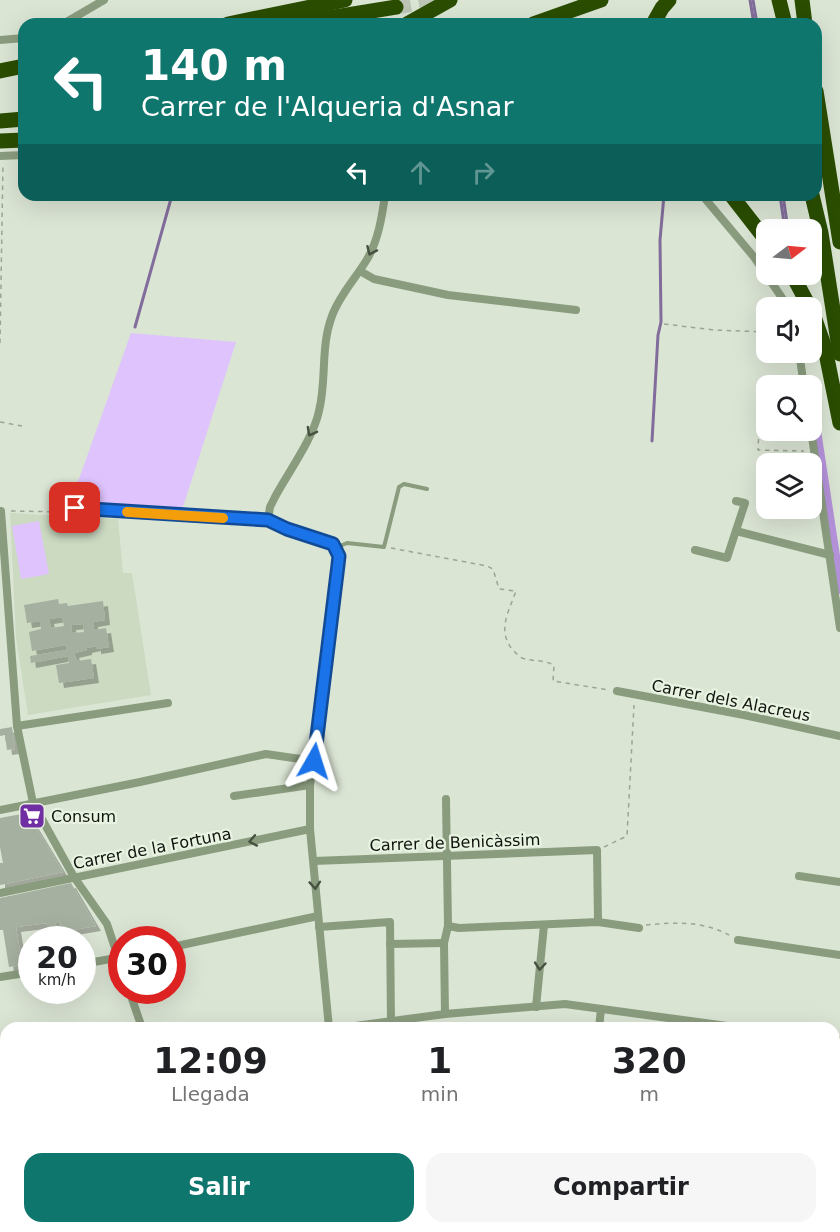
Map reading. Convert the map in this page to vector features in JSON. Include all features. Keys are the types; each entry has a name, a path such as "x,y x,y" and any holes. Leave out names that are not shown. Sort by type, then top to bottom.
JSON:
{"highway":[{"path":"257,18 345,0"},
{"path":"418,18 450,0"},
{"path":"550,18 600,0"},
{"path":"656,18 669,0"},
{"path":"778,18 779,0"},
{"path":"779,0 784,18"},
{"path":"802,0 804,18"},
{"path":"329,18 396,7"},
{"path":"0,71 18,68"},
{"path":"0,121 18,120"},
{"path":"822,129 840,242"},
{"path":"1,151 18,143"},
{"path":"736,201 756,227"},
{"path":"813,201 821,233 840,354"},
{"path":"822,340 840,423"}],"street":[{"path":"73,18 104,0"},
{"path":"0,40 18,38"},
{"path":"1,151 18,154"},
{"path":"268,520 274,497 315,425 322,399 327,331 334,312 368,259 378,235 384,201"},
{"path":"707,201 754,257 781,297"},
{"path":"360,271 374,279 448,295 576,310"},
{"path":"813,441 840,628"},
{"path":"695,550 727,558 745,503 736,501"},
{"path":"75,508 268,520 287,529 333,544 339,556 310,785 310,830 328,1022"},
{"path":"1,511 17,726 33,803 74,877 108,927"},
{"path":"736,531 830,555"},
{"name":"Carrer dels Alacreus","path":"617,692 744,715 840,736"},
{"path":"17,726 168,703"},
{"path":"0,810 266,754 314,761"},
{"path":"234,796 310,785"},
{"path":"445,1014 444,943 448,926 446,800"},
{"name":"Carrer de la Fortuna","path":"0,893 310,830"},
{"path":"597,850 598,922"},
{"name":"Carrer de Benicàssim","path":"314,861 597,850"},
{"path":"799,876 840,882"},
{"path":"186,944 318,916"},
{"path":"319,927 390,922 391,1022 445,1014 566,1004 698,1022"},
{"path":"448,926 459,928 598,922 639,928"},
{"path":"536,1007 544,925"},
{"path":"738,940 840,955"},
{"path":"390,944 444,943"},
{"path":"0,977 18,974"},
{"path":"134,1004 140,1022"},
{"path":"601,1022 602,1009"}],"lane":[{"path":"335,548 347,543 384,547 399,487 404,484 427,489"}],"path":[{"path":"0,343 1,151"},
{"path":"664,324 714,330 756,332"},
{"path":"0,422 22,426"},
{"path":"758,441 758,450 814,451"},
{"path":"1,511 64,512 75,508"},
{"path":"384,547 493,569 499,588 516,591 505,619 504,633 507,642 521,658 543,660 554,665 553,681 617,692"},
{"path":"597,850 627,836 634,695"},
{"path":"639,928 647,925 692,924 715,928 738,940"}],"shaded area":[{"path":"131,333 236,342 182,510 67,503 79,479"},
{"path":"10,513 118,519 123,573 132,573 151,695 28,715 16,638"},
{"path":"39,521 49,574 21,579 12,526"}],"building":[{"path":"58,599 59,604 67,603 68,606 103,601 105,620 93,622 94,630 106,628 109,647 96,649 96,646 74,653 77,661 91,659 94,678 59,683 56,665 69,663 68,656 31,663 30,656 67,650 66,645 32,651 29,632 41,629 40,621 27,623 24,605","holes":["62,617 64,626 51,628 49,619","83,624 84,632 72,633 71,625"]},
{"path":"12,727 15,749 7,750 5,735 0,736 0,729"},
{"path":"27,813 63,872 0,885 0,863 3,863 0,847 0,818"},
{"path":"71,883 96,926 60,926 59,921 54,923 56,926 47,926 47,923 18,926 16,927 18,966 9,967 3,930 0,930 0,898"}],"waterway":[{"path":"750,0 753,18"},
{"path":"753,0 756,18"},
{"path":"135,327 170,201"},
{"path":"652,441 658,335 661,322 660,240 663,201"},
{"path":"781,201 783,219"},
{"path":"784,201 786,219"},
{"path":"818,441 840,589"},
{"path":"820,441 840,574"}],"tunnel":[{"path":"396,7 435,0"}],"slow traffic":[{"path":"127,512 223,518"}],"place":[{"name":"Consum","path":"32,816"}],"route":[{"path":"75,508 268,520 287,529 333,544 339,556 314,761"}]}
